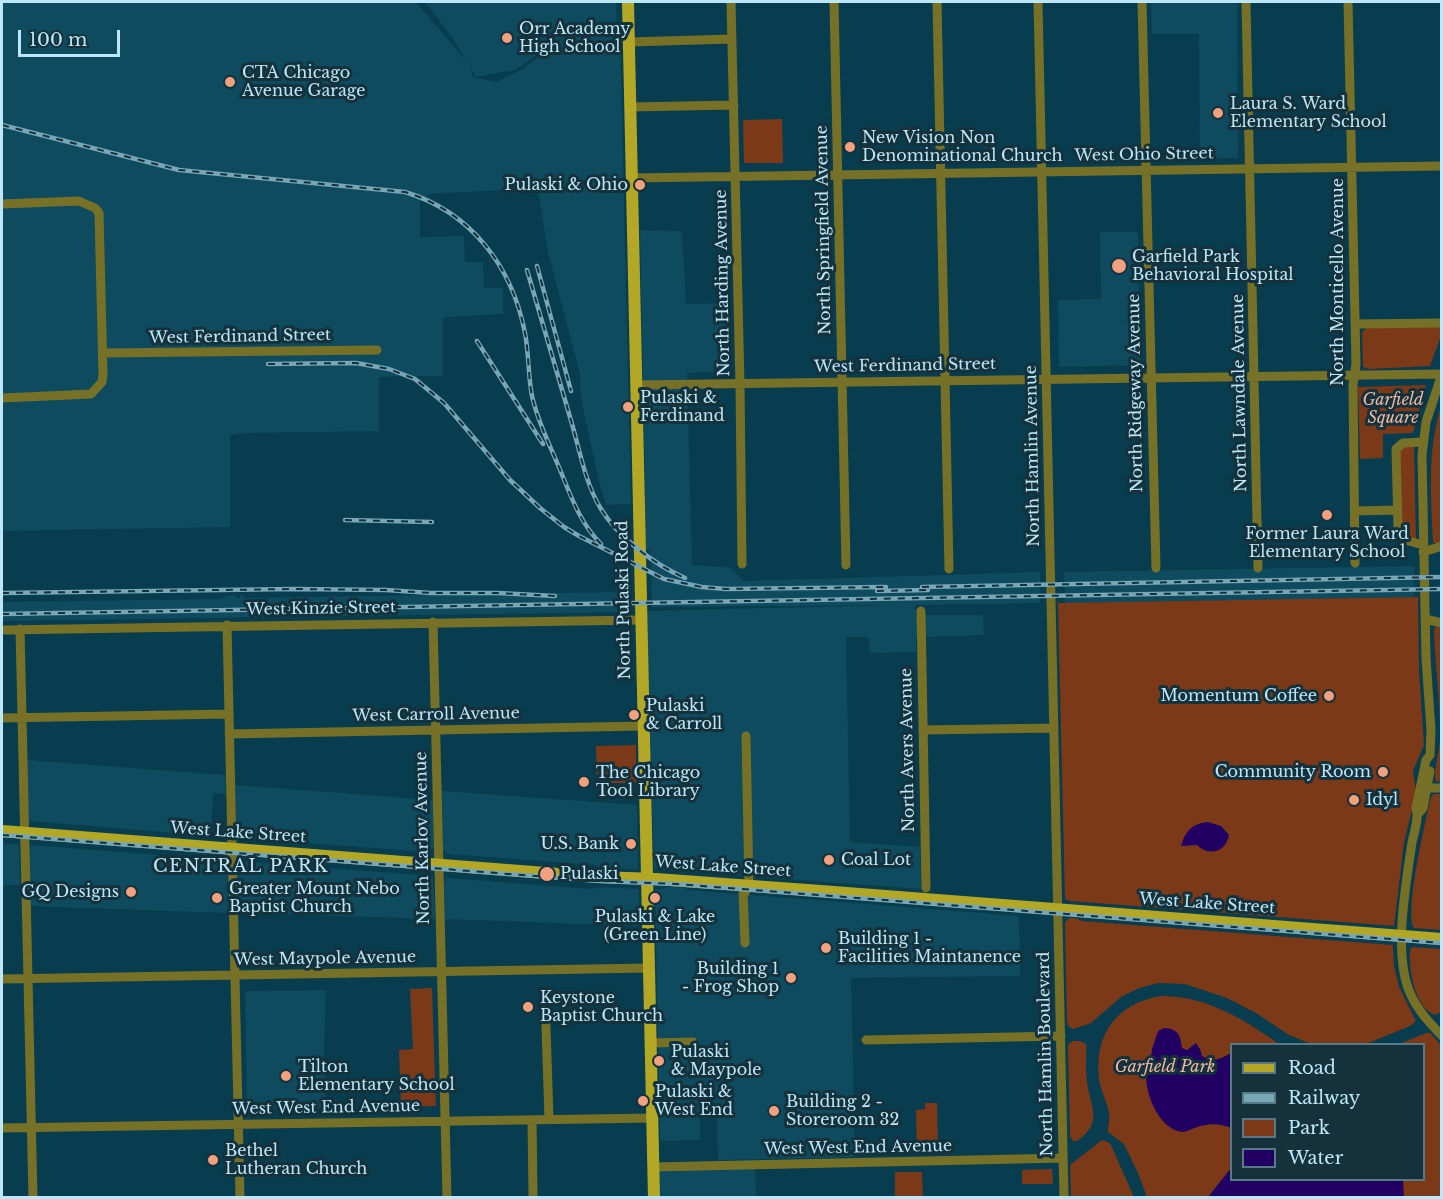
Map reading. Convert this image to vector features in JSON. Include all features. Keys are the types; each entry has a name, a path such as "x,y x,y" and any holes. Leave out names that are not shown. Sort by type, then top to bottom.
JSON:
{"main road":[{"name":"North Pulaski Road","path":"628,2 654,1197"},
{"name":"West Lake Street","path":"2,825 25,833"},
{"name":"West Lake Street","path":"2,831 606,878 926,895 1041,908 1442,939"},
{"name":"West Lake Street","path":"2,837 25,833"},
{"path":"1058,908 1102,907 1109,913"},
{"path":"1359,933 1366,940 1436,933 1442,939"}],"street":[{"name":"North Harding Avenue","path":"731,2 742,564"},
{"name":"North Springfield Avenue","path":"834,2 846,565"},
{"path":"937,2 949,569"},
{"name":"North Hamlin Avenue","path":"1038,2 1058,908"},
{"name":"North Ridgeway Avenue","path":"1142,2 1156,568"},
{"name":"North Lawndale Avenue","path":"1246,2 1258,568"},
{"name":"North Monticello Avenue","path":"1348,2 1355,324 1355,562"},
{"path":"629,42 732,39"},
{"path":"630,107 734,105"},
{"name":"West Ohio Street","path":"631,178 1442,166"},
{"path":"2,204 79,201 95,208 100,220 104,353 102,382 91,394 2,398"},
{"path":"1355,324 1442,323"},
{"name":"West Ferdinand Street","path":"104,353 377,350"},
{"path":"1442,374 1428,416 1423,442 1423,548 1431,730 1430,757 1426,760 1424,788 1416,808 1418,814 1410,853 1403,936 1403,970 1410,994 1417,1007 1442,1035"},
{"name":"West Ferdinand Street","path":"636,385 1442,374"},
{"path":"1423,442 1403,443 1396,449 1397,510 1400,534 1405,540 1423,548 1442,546"},
{"path":"1354,511 1397,510"},
{"name":"North Avers Avenue","path":"921,611 926,895"},
{"path":"1425,619 1442,623"},
{"name":"West Kinzie Street","path":"2,630 640,620"},
{"name":"North Karlov Avenue","path":"433,622 447,1197"},
{"path":"227,625 240,1197"},
{"path":"20,629 33,1197"},
{"path":"2,718 229,714"},
{"name":"West Carroll Avenue","path":"229,734 643,726"},
{"path":"923,730 1054,728"},
{"path":"745,943 746,736"},
{"path":"1424,788 1442,788"},
{"name":"North Hamlin Boulevard","path":"1058,908 1064,1197"},
{"name":"West Maypole Avenue","path":"2,979 649,968"},
{"path":"545,996 549,1119"},
{"path":"866,1040 1061,1036"},
{"path":"650,1043 693,1042"},
{"name":"West West End Avenue","path":"2,1128 652,1118"},
{"path":"532,1120 533,1194"},
{"name":"West West End Avenue","path":"653,1167 1063,1158"}],"shaded area":[{"path":"2,2 416,2 467,62 451,36 425,2 616,2 617,29 581,32 566,36 620,32 631,504 606,505 581,399 580,374 548,252 538,188 430,194 420,201 420,237 464,236 465,262 483,262 484,288 503,288 503,314 443,317 443,376 417,376 414,382 402,376 379,377 379,431 230,435 230,527 2,531","holes":["563,38 523,69 496,82 473,77 470,66 476,77 515,70"]},
{"name":"Laura S. Ward Elementary School","path":"1151,2 1237,2 1238,158 1200,158 1199,34 1152,34"},
{"path":"640,230 682,231 686,304 729,303 731,371 687,373 692,565 730,567 743,581 1040,572 1040,603 915,605 916,615 983,615 984,635 916,637 916,652 869,653 869,637 846,637 850,842 920,847 921,889 654,869 646,611 896,605 652,607 651,555 650,550 645,549"},
{"name":"Garfield Park Behavioral Hospital","path":"1100,232 1138,232 1140,365 1059,367 1058,300 1101,299"},
{"path":"1414,566 1414,597 1065,603 1064,572"},
{"path":"629,592 631,610 628,612 2,621 2,602 223,599 224,596 235,595 235,598 243,595 244,598"},
{"path":"27,760 225,775 226,794 213,793 211,836 29,821"},
{"path":"235,785 433,800 434,848 429,852 237,838"},
{"path":"442,791 637,805 638,869 447,854 443,849"},
{"path":"2,843 19,845 20,885 2,885"},
{"path":"31,845 225,860 227,863 228,913 30,906 29,847"},
{"path":"238,861 433,876 435,919 237,913"},
{"path":"447,878 590,889 603,887 637,889 639,891 639,926 445,919 444,881"},
{"path":"668,887 1019,916 1020,976 851,978 855,1157 718,1160 717,1117 700,1118 700,1140 660,1141 655,890"},
{"name":"Tilton Elementary School","path":"326,990 325,1108 247,1110 245,991"},
{"path":"755,1169 756,1197 658,1197 657,1170"}],"green space":[{"path":"782,119 783,163 744,163 743,120"},
{"name":"Garfield Square","path":"1441,327 1441,336 1430,366 1369,369 1363,367 1362,332 1367,328"},
{"name":"Garfield Square","path":"1426,385 1413,433 1383,434 1383,458 1360,459 1358,387"},
{"path":"1441,406 1442,541 1438,545 1433,542 1431,473 1434,440"},
{"path":"1402,446 1414,446 1416,540 1411,540 1400,529 1399,450"},
{"path":"1418,597 1419,671 1424,745 1413,771 1416,792 1404,843 1394,926 1065,899 1058,603"},
{"path":"1436,626 1442,627 1441,782 1436,781 1435,778 1440,741 1434,630"},
{"path":"636,745 636,783 597,783 596,746"},
{"path":"1434,794 1441,794 1441,930 1414,928 1412,919 1417,865 1431,797"},
{"name":"Garfield Park","path":"1069,918 1076,918 1082,921 1393,945 1394,966 1399,987 1416,1021 1410,1026 1368,1043 1309,1043 1289,1035 1256,1013 1227,998 1185,984 1158,983 1139,988 1121,997 1091,1023 1074,1029 1069,1027 1067,1022 1065,923"},
{"path":"1412,947 1441,949 1441,1012 1435,1015 1422,1004 1414,987 1410,958"},
{"path":"432,988 436,1106 401,1107 399,1050 413,1049 410,989"},
{"name":"Garfield Park","path":"1161,996 1194,1000 1238,1018 1278,1043 1230,1043 1230,1181 1425,1181 1425,1043 1401,1043 1430,1033 1441,1045 1441,1197 1147,1197 1124,1144 1108,1132 1109,1113 1100,1082 1098,1062 1105,1034 1112,1023 1132,1005"},
{"name":"Garfield Park","path":"1073,1041 1086,1044 1086,1076 1093,1113 1091,1127 1077,1141 1073,1141 1070,1136 1068,1045"},
{"path":"925,1103 937,1103 938,1150 917,1150 916,1110 925,1109"},
{"path":"1102,1140 1110,1143 1134,1197 1071,1197 1070,1165"},
{"path":"1052,1169 1053,1184 1022,1184 1022,1170"},
{"path":"895,1172 922,1172 923,1197 895,1197"}],"water":[{"path":"1208,822 1221,826 1229,835 1221,849 1212,852 1197,845 1181,846 1190,829"},
{"path":"1164,1028 1176,1031 1182,1048 1187,1050 1196,1043 1202,1056 1206,1058 1217,1059 1230,1054 1230,1128 1209,1124 1182,1132 1173,1129 1159,1115 1149,1096 1146,1075 1158,1031"},
{"path":"1230,1169 1230,1181 1403,1181 1404,1197 1208,1197"}],"railway":[{"path":"2,125 179,170 405,192 429,201 450,213 485,245 499,264 510,286 525,333 531,388 538,417 570,495 588,529 601,544"},
{"path":"537,266 571,391"},
{"path":"527,270 584,468 596,500 608,519 627,540 662,566 685,578"},
{"path":"477,341 543,444"},
{"path":"268,364 356,363 389,369 415,379 444,403 510,480 540,508 579,536 664,579 702,587 726,589 886,587"},
{"path":"345,520 432,522"},
{"path":"922,587 1442,577"},
{"path":"2,593 294,589 555,596"},
{"path":"2,614 1442,589"},
{"path":"877,591 928,590"},
{"path":"2,835 1442,943"}],"place":[{"name":"Orr Academy High School","path":"507,38"},
{"name":"CTA Chicago Avenue Garage","path":"230,82"},
{"name":"Laura S. Ward Elementary School","path":"1218,113"},
{"name":"New Vision Non Denominational Church","path":"850,147"},
{"name":"Pulaski & Ohio","path":"640,185"},
{"name":"Garfield Park Behavioral Hospital","path":"1119,266"},
{"name":"Pulaski & Ferdinand","path":"628,407"},
{"name":"Former Laura Ward Elementary School","path":"1327,515"},
{"name":"Momentum Coffee","path":"1329,696"},
{"name":"Pulaski & Carroll","path":"634,715"},
{"name":"Community Room","path":"1383,772"},
{"name":"The Chicago Tool Library","path":"584,782"},
{"name":"Idyl","path":"1354,800"},
{"name":"U.S. Bank","path":"631,844"},
{"name":"Coal Lot","path":"829,860"},
{"name":"Pulaski","path":"547,874"},
{"name":"GQ Designs","path":"131,892"},
{"name":"Greater Mount Nebo Baptist Church","path":"217,898"},
{"name":"Pulaski & Lake (Green Line)","path":"655,898"},
{"name":"Building 1 - Facilities Maintanence","path":"826,948"},
{"name":"Building 1 - Frog Shop","path":"791,978"},
{"name":"Keystone Baptist Church","path":"528,1007"},
{"name":"Pulaski & Maypole","path":"659,1061"},
{"name":"Tilton Elementary School","path":"286,1076"},
{"name":"Pulaski & West End","path":"643,1101"},
{"name":"Building 2 - Storeroom 32","path":"774,1111"},
{"name":"Bethel Lutheran Church","path":"213,1160"}],"district":[{"name":"CENTRAL PARK","path":"241,867"}]}
